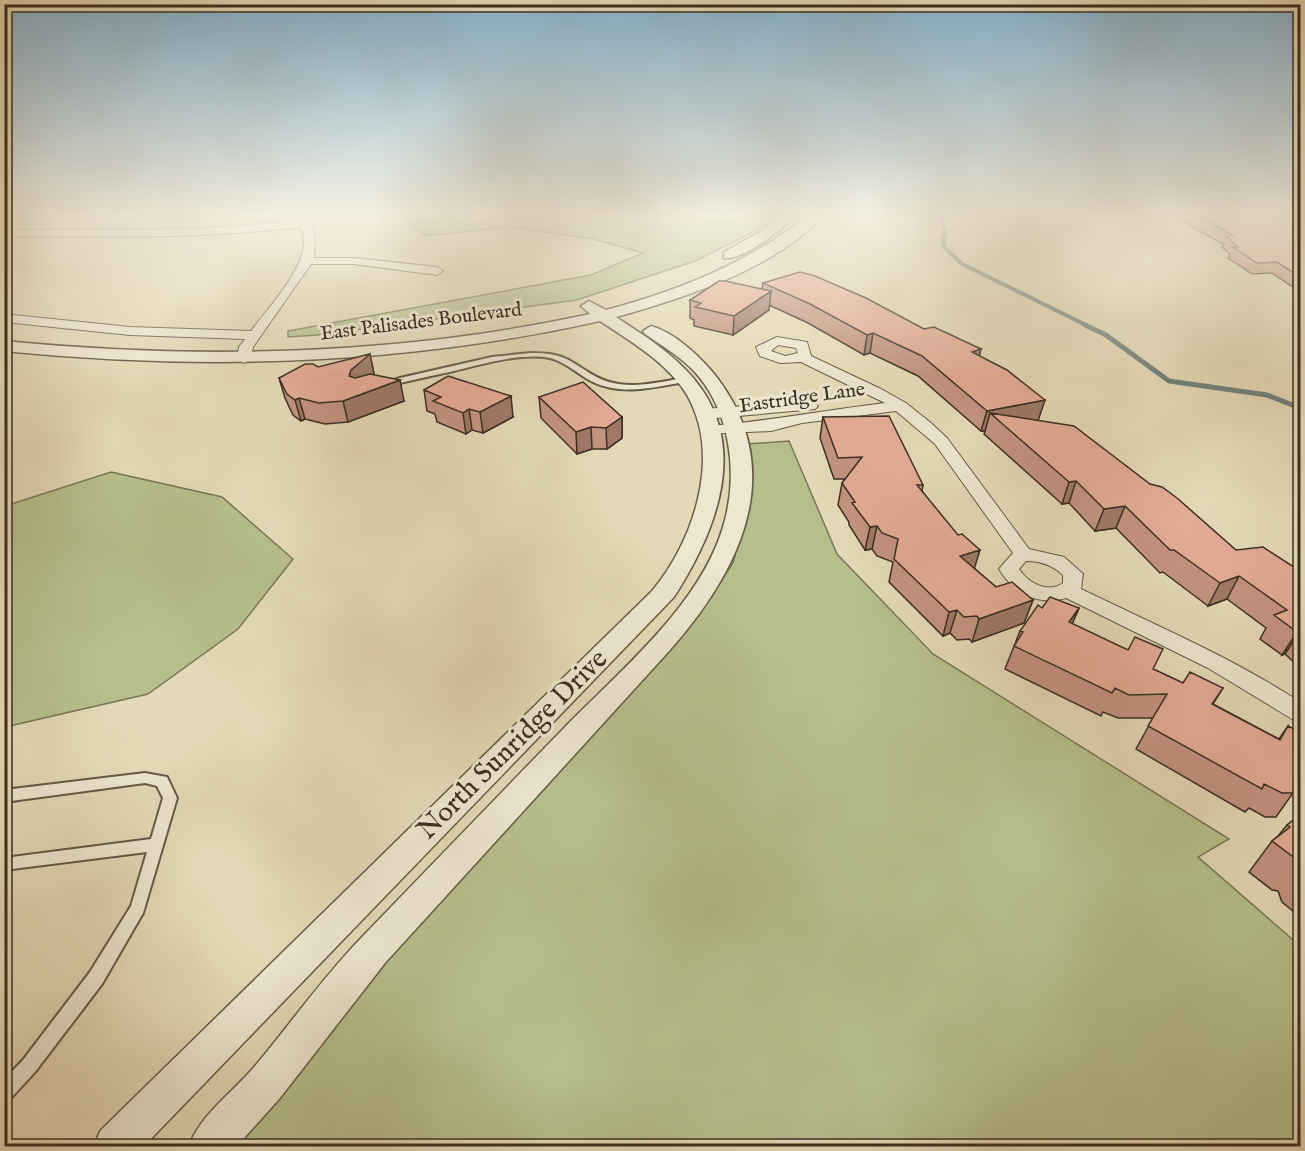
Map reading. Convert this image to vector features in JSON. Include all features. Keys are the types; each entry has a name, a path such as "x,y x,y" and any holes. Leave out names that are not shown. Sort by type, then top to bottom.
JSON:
{"street":[{"path":"249,347 303,269"},
{"path":"418,269 437,271"},
{"name":"East Palisades Boulevard","path":"4,331 138,345 249,347 366,354 437,346 606,309 734,269"},
{"name":"East Palisades Boulevard","path":"606,309 636,291"},
{"name":"North Sunridge Drive","path":"606,309 684,380 720,421"},
{"name":"North Sunridge Drive","path":"210,1146 266,1084 372,951 597,714 693,607 713,578 738,518 743,489 720,421 714,385 700,368 606,309"},
{"name":"East Palisades Boulevard","path":"4,318 115,331 191,336 249,347"},
{"name":"East Palisades Boulevard","path":"4,346 129,358 249,347"},
{"path":"801,357 860,382 901,406 941,441 1024,555"},
{"name":"Eastridge Lane","path":"720,421 884,396"},
{"name":"Eastridge Lane","path":"720,421 771,426 801,418 901,406"},
{"name":"North Sunridge Drive","path":"115,1146 666,590 700,528 720,421"},
{"path":"1069,591 1075,581 1068,568 1053,559 1024,555 1016,558 1009,569 1018,583 1027,589 1050,594 1069,591 1135,626 1208,657 1300,713"}],"lane":[{"path":"374,388 408,377 479,363 516,356 545,355 565,359 591,376 614,385 652,386 684,380"},
{"path":"4,796 145,778 162,781 170,798 138,908 96,978 29,1066 4,1093"},
{"path":"4,864 156,845"}],"green space":[{"path":"606,269 672,269 577,300 288,337 288,331 591,275"},
{"path":"789,441 837,554 933,654 1229,839 1198,857 1300,946 1300,1146 233,1146 405,937 702,609 733,563 743,525 746,444"},
{"path":"111,472 222,497 293,559 238,629 148,694 5,727 5,506"}],"building":[{"path":"1287,269 1300,269 1300,277"},
{"path":"800,272 866,298 924,329 934,327 981,349 972,352 1007,370 1045,400 987,411 922,356 873,333 867,335 810,304 763,283"},
{"path":"719,281 771,291 734,316 695,307 701,303 690,300"},
{"path":"370,354 351,370 349,376 355,378 370,374 400,380 343,401 319,403 299,398 295,400 287,394 279,378 305,364 318,367"},
{"path":"448,376 511,396 480,412 469,409 463,413 433,401 441,397 424,390"},
{"path":"583,382 622,417 606,428 591,427 576,432 539,397"},
{"path":"990,413 1074,426 1150,484 1162,487 1177,498 1236,550 1263,547 1300,571 1300,631 1297,632 1274,615 1287,610 1239,576 1220,583 1174,550 1170,550 1125,506 1104,509 1076,481 1069,482"},
{"path":"889,416 923,485 917,485 958,535 962,534 980,550 960,556 996,587 1012,582 1033,600 979,619 977,616 964,617 957,610 949,612 894,559 898,539 882,533 877,526 870,527 852,503 855,502 842,483 862,457 838,458 823,417"},
{"path":"1050,597 1079,608 1069,622 1128,650 1135,637 1163,649 1153,669 1183,683 1190,672 1223,688 1212,704 1280,740 1288,726 1300,732 1300,780 1293,793 1282,793 1264,784 1262,789 1148,726 1167,694 1129,695 1115,688 1112,693 1014,646 1023,632 1020,631 1038,605 1042,608"},
{"path":"1300,815 1300,860 1272,841 1290,827 1287,825"}],"waterway":[{"path":"972,269 1088,326"},
{"path":"1085,325 1106,335 1169,381 1267,395 1300,408"}]}
